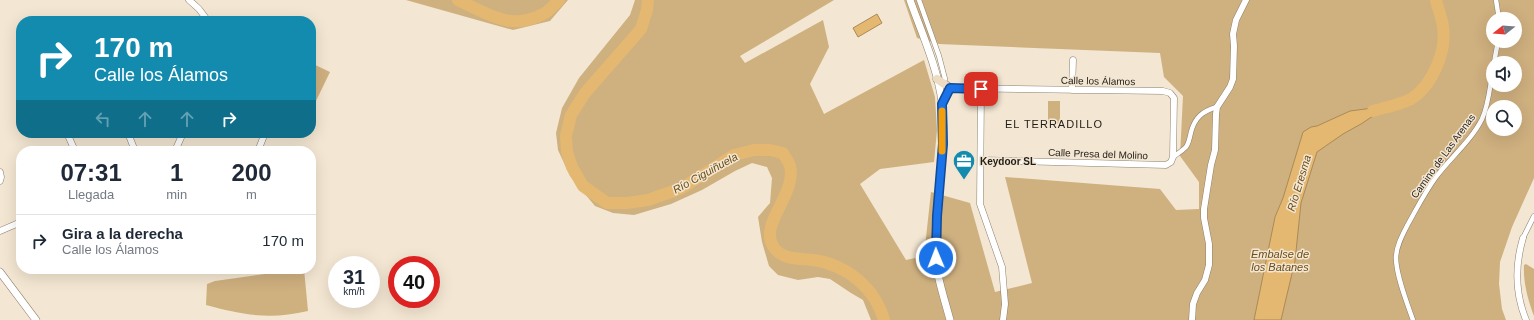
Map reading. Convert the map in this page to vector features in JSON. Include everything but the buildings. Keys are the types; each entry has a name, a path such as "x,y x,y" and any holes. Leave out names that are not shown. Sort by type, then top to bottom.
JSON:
{"main road":[{"path":"941,79 950,88 942,104"}],"street":[{"path":"189,0 204,16"},
{"path":"910,0 941,79"},
{"path":"919,0 939,56 943,144 936,249 938,267 950,320"},
{"path":"1192,320 1193,304 1197,293 1205,280 1209,265 1209,244 1204,218 1204,209 1215,150 1217,107 1230,87 1233,78 1233,34 1236,20 1246,0"},
{"path":"1496,0 1498,12"},
{"path":"1072,90 1073,60"},
{"name":"Calle los Álamos","path":"950,88 1163,91 1170,93 1173,96 1174,102 1173,157"},
{"path":"981,89 980,204 1002,267 1005,304 1003,320"},
{"name":"Camino de Las Arenas","path":"1413,320 1396,264 1396,253 1402,236 1426,193 1437,176 1482,120 1489,92"},
{"path":"1173,157 1186,147 1197,118 1208,109 1217,107"},
{"name":"Calle Presa del Molino","path":"981,160 1162,166 1171,162 1173,157"},
{"path":"0,172 0,181"},
{"path":"1526,320 1522,308 1517,280 1517,265 1523,238 1534,216"},
{"path":"0,231 16,224"},
{"path":"0,272 36,320"}],"shaded area":[{"path":"406,0 568,0 550,21 513,30"},
{"path":"635,0 834,0 740,56 745,63 823,20 829,47 810,84 824,114 924,60 935,97 937,130 934,162 880,169 860,184 906,260 924,256 931,192 970,203 995,292 1032,283 1005,177 1160,189 1176,210 1199,209 1199,182 1180,156 1183,96 1164,77 1160,53 939,44 917,38 904,0 1534,0 1534,178 1512,227 1500,262 1499,284 1502,309 1506,320 871,320 863,300 830,279 818,277 798,280 778,275 769,266 762,242 758,217 770,203 772,178 767,167 752,163 702,190 671,204 634,215 613,213 595,206 570,176 558,150 556,133 562,108 579,78 630,15"},
{"path":"316,65 330,72 316,101"},
{"path":"1048,101 1060,101 1060,124 1048,124"},
{"path":"1526,264 1534,269 1534,316 1525,284 1524,265"},
{"path":"265,274 304,274 308,311 269,316 245,314 206,305 207,284 215,281"}],"water":[{"path":"877,14 882,23 858,37 853,28"},
{"name":"Embalse de los Batanes","path":"1388,106 1317,152 1301,203 1295,261 1281,320 1254,320 1275,217 1283,198 1303,132 1311,127 1317,126 1350,111"}],"waterway":[{"name":"Río Ciguiñuela","path":"458,0 500,19 511,21 522,21 545,13 559,0"},
{"name":"Río Ciguiñuela","path":"648,0 647,10 641,29 585,93 571,115 566,136 567,152 572,167 583,186 607,203 627,203 648,200 682,188 734,155 754,150 770,150 783,153 790,166 791,177 771,228 770,237 773,246 777,251 786,256 826,263 838,267 848,273 867,288 880,308 884,320"},
{"name":"Río Eresma","path":"1373,111 1411,99 1419,93 1431,77 1440,57 1444,36 1436,0"}],"slow traffic":[{"path":"942,111 942,151"}],"place":[{"name":"Keydoor SL","path":"964,180"}],"district":[{"name":"EL TERRADILLO","path":"1054,124"}],"route":[{"path":"936,258 937,216 943,144 942,104 950,88 981,89"}]}
